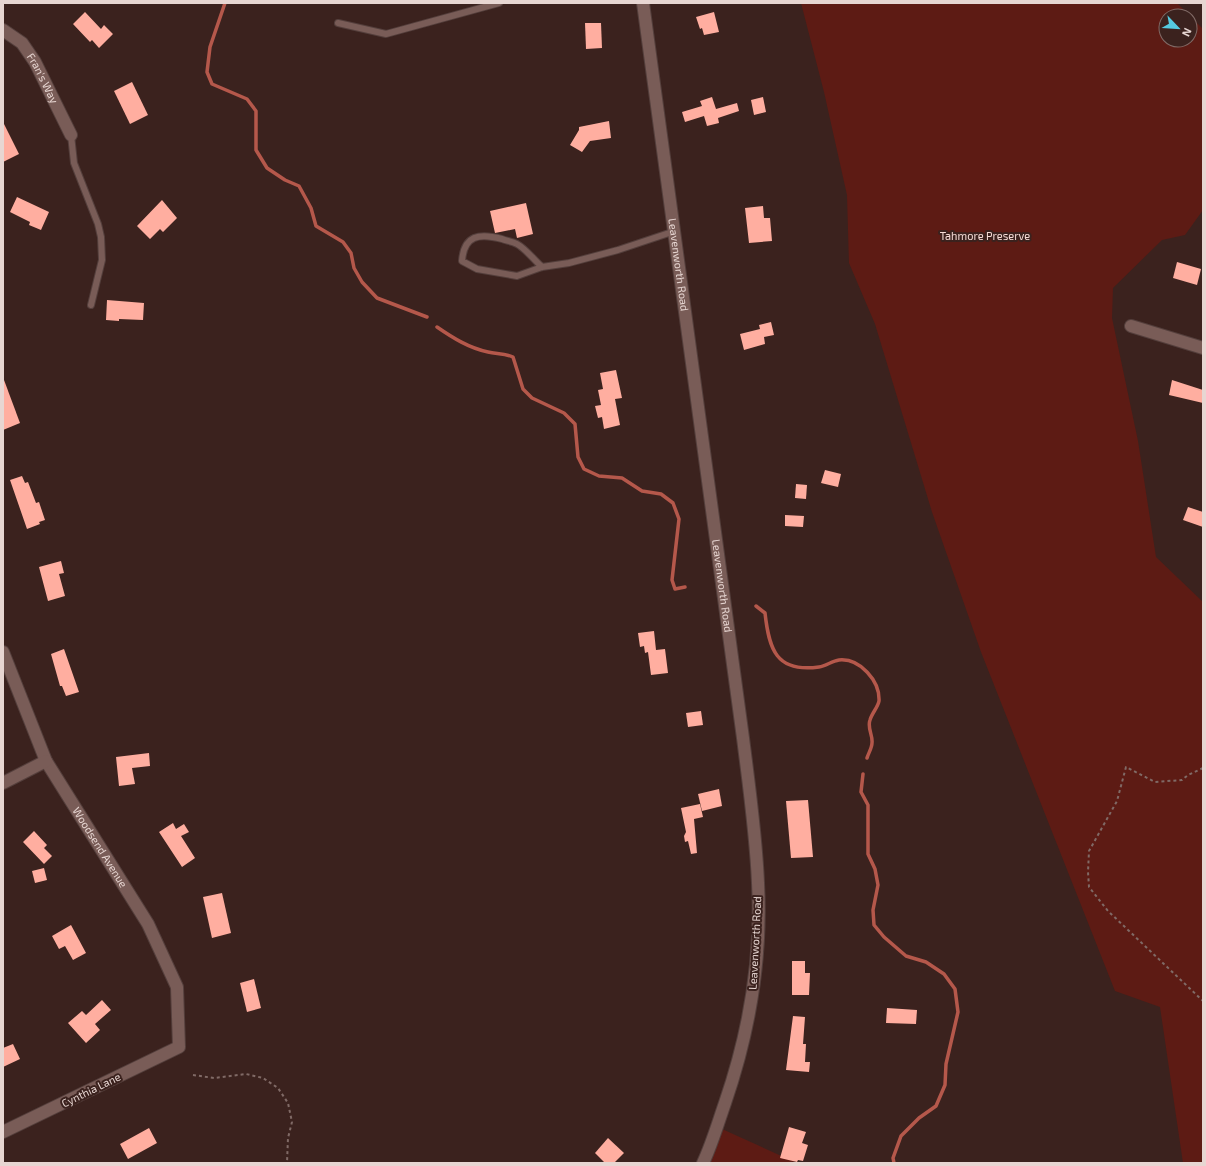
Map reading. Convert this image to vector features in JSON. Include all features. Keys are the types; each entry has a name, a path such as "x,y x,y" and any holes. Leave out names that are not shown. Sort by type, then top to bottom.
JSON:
{"main road":[{"name":"Leavenworth Road","path":"643,3 744,746 755,839 758,884 758,926 752,997 735,1072 703,1163"},
{"name":"Fran's Way","path":"3,30 22,43 34,62 71,135"},
{"path":"1131,326 1203,348"},
{"name":"Woodsend Avenue","path":"3,652 46,761 148,924 177,987 179,1047"},
{"path":"3,783 46,761"},
{"name":"Cynthia Lane","path":"3,1132 179,1047"}],"lane":[{"path":"338,23 386,34 477,6 499,3"},
{"path":"71,135 74,163 98,224 101,237 102,260 91,306"},
{"path":"542,267 517,244 495,238 481,235 470,240 463,249 462,261 477,269 518,276 542,267 569,263 618,250 675,232"}],"path":[{"path":"1203,768 1188,775 1182,780 1155,782 1126,767 1117,801 1089,852 1088,872 1089,887 1108,910 1203,1001"},
{"path":"193,1075 214,1078 246,1074 263,1078 278,1088 288,1103 292,1122 288,1138 288,1163"}],"green space":[{"name":"Tahmore Preserve","path":"801,3 1177,3 1182,8 1158,8 1158,48 1198,48 1198,24 1203,29 1203,210 1185,235 1162,240 1113,288 1112,318 1138,441 1156,557 1203,602 1203,1163 1183,1163 1160,1007 1115,991 981,652 932,512 875,324 849,263 847,195 824,92"},
{"path":"722,1129 797,1163 705,1163"}],"building":[{"path":"85,12 101,29 104,25 113,34 99,48 92,40 90,42 73,24"},
{"path":"714,12 719,32 704,35 702,28 700,29 696,17"},
{"path":"585,23 601,23 602,48 586,49"},
{"path":"132,82 148,115 130,124 114,91"},
{"path":"712,97 716,109 737,103 739,111 718,118 719,123 707,126 704,116 685,122 682,112 702,106 700,101"},
{"path":"763,97 766,112 754,115 751,100"},
{"path":"609,121 611,138 590,141 582,152 570,145 579,130 579,127"},
{"path":"3,122 19,154 3,162"},
{"path":"17,197 49,212 41,230 29,225 30,222 10,212"},
{"path":"162,200 177,218 163,232 160,229 150,239 137,226"},
{"path":"526,203 533,234 517,238 515,229 495,233 490,211"},
{"path":"763,206 764,218 770,218 772,241 749,243 745,208"},
{"path":"1177,262 1201,269 1197,285 1173,278"},
{"path":"107,300 144,303 143,320 106,320"},
{"path":"771,322 774,335 764,337 765,344 744,350 740,334 760,329 759,325"},
{"path":"616,370 622,398 615,399 620,425 604,429 602,417 598,418 595,406 601,405 598,390 603,389 600,373"},
{"path":"4,380 20,423 3,430 3,381"},
{"path":"1172,380 1203,390 1203,403 1169,395"},
{"path":"825,470 841,474 838,487 821,483"},
{"path":"22,476 25,483 28,482 36,503 39,502 45,520 39,522 40,524 27,529 10,480"},
{"path":"796,484 807,485 806,499 795,498"},
{"path":"1188,507 1203,512 1203,527 1183,520"},
{"path":"785,515 804,516 803,527 785,526"},
{"path":"61,561 64,573 59,574 65,596 48,601 39,567"},
{"path":"654,631 656,650 665,649 668,673 651,675 648,652 645,653 644,646 640,647 638,633"},
{"path":"64,649 79,692 66,696 62,686 60,686 51,654"},
{"path":"701,711 703,725 688,727 686,713"},
{"path":"149,753 150,766 132,768 135,784 119,786 116,757"},
{"path":"719,789 722,806 702,811 698,794"},
{"path":"808,800 813,857 791,858 786,801"},
{"path":"700,804 703,817 694,819 697,853 691,854 688,841 685,842 684,836 686,832 681,808"},
{"path":"173,823 176,829 184,824 189,832 181,836 195,858 182,867 159,832"},
{"path":"34,831 47,845 44,848 52,856 44,864 23,842"},
{"path":"44,868 47,880 35,883 32,871"},
{"path":"222,893 231,933 212,938 203,897"},
{"path":"71,925 86,953 73,960 65,946 59,949 52,936"},
{"path":"792,961 805,961 805,973 810,973 809,995 792,995"},
{"path":"254,979 261,1008 247,1012 240,983"},
{"path":"102,1000 111,1010 95,1024 100,1030 86,1043 68,1023 82,1011 86,1015"},
{"path":"887,1008 917,1010 916,1024 886,1023"},
{"path":"793,1016 805,1017 803,1044 806,1044 805,1062 810,1062 809,1072 786,1070"},
{"path":"13,1044 20,1059 3,1067 3,1048"},
{"path":"789,1127 806,1132 802,1143 808,1145 803,1161 798,1160 797,1162 780,1158"},
{"path":"149,1128 157,1143 128,1159 120,1144"},
{"path":"608,1138 624,1153 614,1163 605,1163 595,1153"}],"waterway":[{"path":"225,3 210,47 207,72 212,84 247,99 256,111 256,150 267,168 285,180 299,186 311,208 316,226 343,242 351,253 354,268 362,282 377,298 427,317"},
{"path":"437,327 455,339 474,348 513,357 523,389 532,398 564,413 575,424 578,457 584,469 599,476 622,478 642,491 661,494 673,503 679,519 672,580 675,589 685,587"},
{"path":"756,606 765,613 769,637 777,656 784,662 793,666 804,668 819,667 834,661 847,660 861,667 867,672 876,686 879,701 869,723 872,743 867,758"},
{"path":"863,774 861,792 868,805 868,854 875,869 878,885 873,910 874,925 884,937 906,956 926,962 944,974 955,989 958,1012 946,1064 945,1085 936,1106 919,1118 901,1136 893,1158 894,1163"}]}
